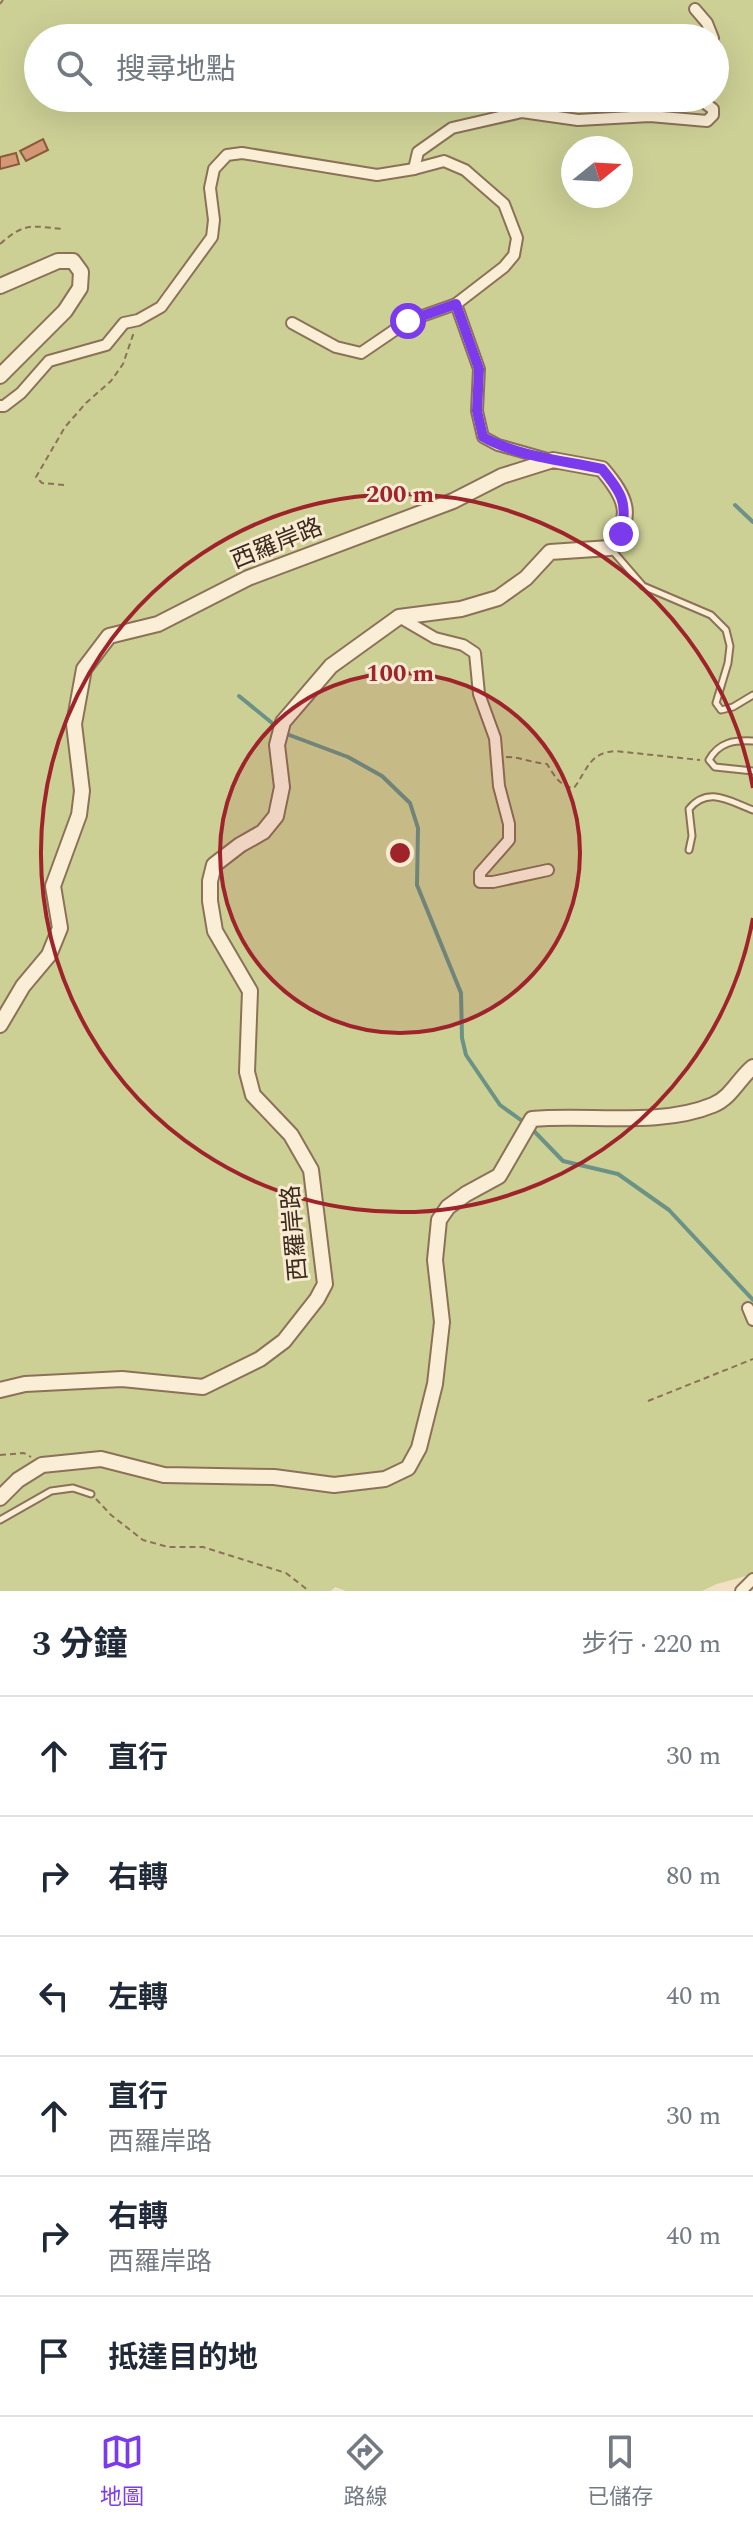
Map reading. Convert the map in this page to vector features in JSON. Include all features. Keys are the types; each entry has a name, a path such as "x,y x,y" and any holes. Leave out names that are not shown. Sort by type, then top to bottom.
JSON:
{"street":[{"path":"695,9 707,24"},
{"path":"414,169 418,152 452,128 522,112 578,120 650,116 707,121 713,112"},
{"path":"0,406 21,393 49,361 106,345 124,323 138,320 161,307 212,237 214,220 210,188 214,169 227,155 242,153 377,175 444,161 465,170 504,204 517,238 514,255 504,267 456,304 408,321 361,353 336,347 292,323"},
{"path":"0,286 58,261 73,261 81,272 80,288 65,311 0,376"},
{"path":"456,304 479,369 477,411 483,437 498,445 553,460"},
{"name":"西羅岸路","path":"0,1025 23,986 49,955 60,928 53,886 79,815 82,791 74,724 84,669 109,636 158,624 248,578 453,501 502,476 553,460 602,469 619,489 626,512 621,534 610,548 550,552 526,578 498,598 461,609 399,617 331,666 283,722 277,745 282,787 276,816 263,832 214,865 210,901 215,931 250,991 247,1072 253,1095 291,1135 311,1170 325,1284 317,1299 284,1341 260,1359 203,1387 122,1379 25,1384 0,1390"},
{"path":"399,617 435,638 463,645 475,653 479,694 495,738 499,786 509,824 509,840 480,873 480,882 548,870"},
{"path":"0,1498 18,1480 42,1465 101,1459 164,1475 274,1477 334,1485 385,1479 408,1468 419,1448 435,1384 442,1322 435,1260 439,1220 448,1207 499,1176 532,1119 674,1115 715,1105 738,1087 753,1067"},
{"path":"748,1308 753,1320"},
{"path":"741,1591 753,1579"}],"lane":[{"path":"610,548 643,586 711,615 726,630 730,646 728,663 716,703 721,710 753,695"},
{"path":"753,741 733,740 714,751 709,760 715,767 753,771"},
{"path":"689,850 692,836 689,809 696,800 705,796 721,797 753,810"},
{"path":"0,1520 51,1491 73,1488 91,1494"}],"path":[{"path":"0,244 16,230 29,226 63,229"},
{"path":"64,485 42,483 36,477 65,427 111,381 123,364 138,320"},
{"path":"496,757 522,757 533,763 547,764 558,781 567,788 574,788 592,759 601,752 709,760"},
{"path":"648,1401 753,1359"},
{"path":"0,1455 24,1453 42,1465"},
{"path":"91,1494 111,1515 143,1540 168,1547 203,1547 286,1573 309,1591"}],"green space":[{"path":"0,0 753,0 753,1574 702,1591 346,1591 335,1587 331,1591 0,1591"}],"building":[{"path":"43,139 48,150 26,161 20,151"},
{"path":"16,153 19,164 0,169 0,157"}],"waterway":[{"path":"735,505 753,522"},
{"path":"239,696 277,727"},
{"path":"284,733 348,757 382,776 410,803 418,828 417,885 461,993 462,1038 466,1055 500,1105 525,1123"},
{"path":"532,1129 563,1161 618,1174 669,1210 753,1300"}],"route":[{"path":"408,321 456,304 479,369 477,411 483,437 498,445 553,460 602,469 619,489 626,512 621,534"}]}
